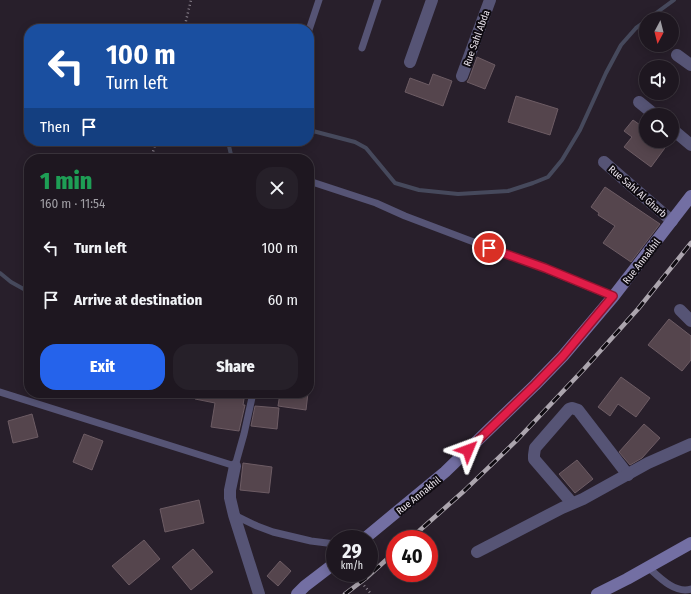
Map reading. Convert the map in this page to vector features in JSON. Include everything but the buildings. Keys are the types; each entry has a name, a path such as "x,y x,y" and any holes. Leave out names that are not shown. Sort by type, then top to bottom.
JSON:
{"street":[{"path":"410,62 432,0"},
{"name":"Rue Sahl Abda","path":"462,76 490,0"},
{"path":"677,55 691,65"},
{"path":"639,102 646,108"},
{"path":"679,135 691,145"},
{"name":"Rue Sahl Al Gharb","path":"604,162 672,221"},
{"name":"Rue Annakhil","path":"375,530 445,472 563,356 613,296 691,196"},
{"path":"680,310 691,321"},
{"path":"572,503 534,458 535,448 569,409 572,408 578,410 628,475"},
{"path":"477,552 628,475 648,463 691,444"},
{"path":"235,466 230,490 230,498 234,515 260,594"},
{"path":"597,594 691,543"},
{"path":"297,594 326,570"}],"lane":[{"path":"311,24 319,0"},
{"path":"362,48 378,0"},
{"path":"314,183 376,202 405,216 545,268 613,296"},
{"path":"0,392 235,466 252,398"},
{"path":"234,515 273,532 326,543"},
{"path":"648,567 671,588 687,591 691,589"}],"path":[{"path":"185,24 191,0"},
{"path":"361,582 371,594"}],"waterway":[{"path":"658,12 674,0"},
{"path":"314,131 355,142 366,148 395,183 419,190 458,194 508,191 533,183 548,177 562,160 580,130 606,73 621,45 639,26"},
{"path":"229,146 231,154"},
{"path":"0,273 11,282 24,289"}],"railway":[{"path":"420,530 464,491 516,441 584,369 638,309 691,243"},
{"path":"345,594 386,560"}],"route":[{"path":"468,450 563,356 613,296 545,268 489,248"}]}
